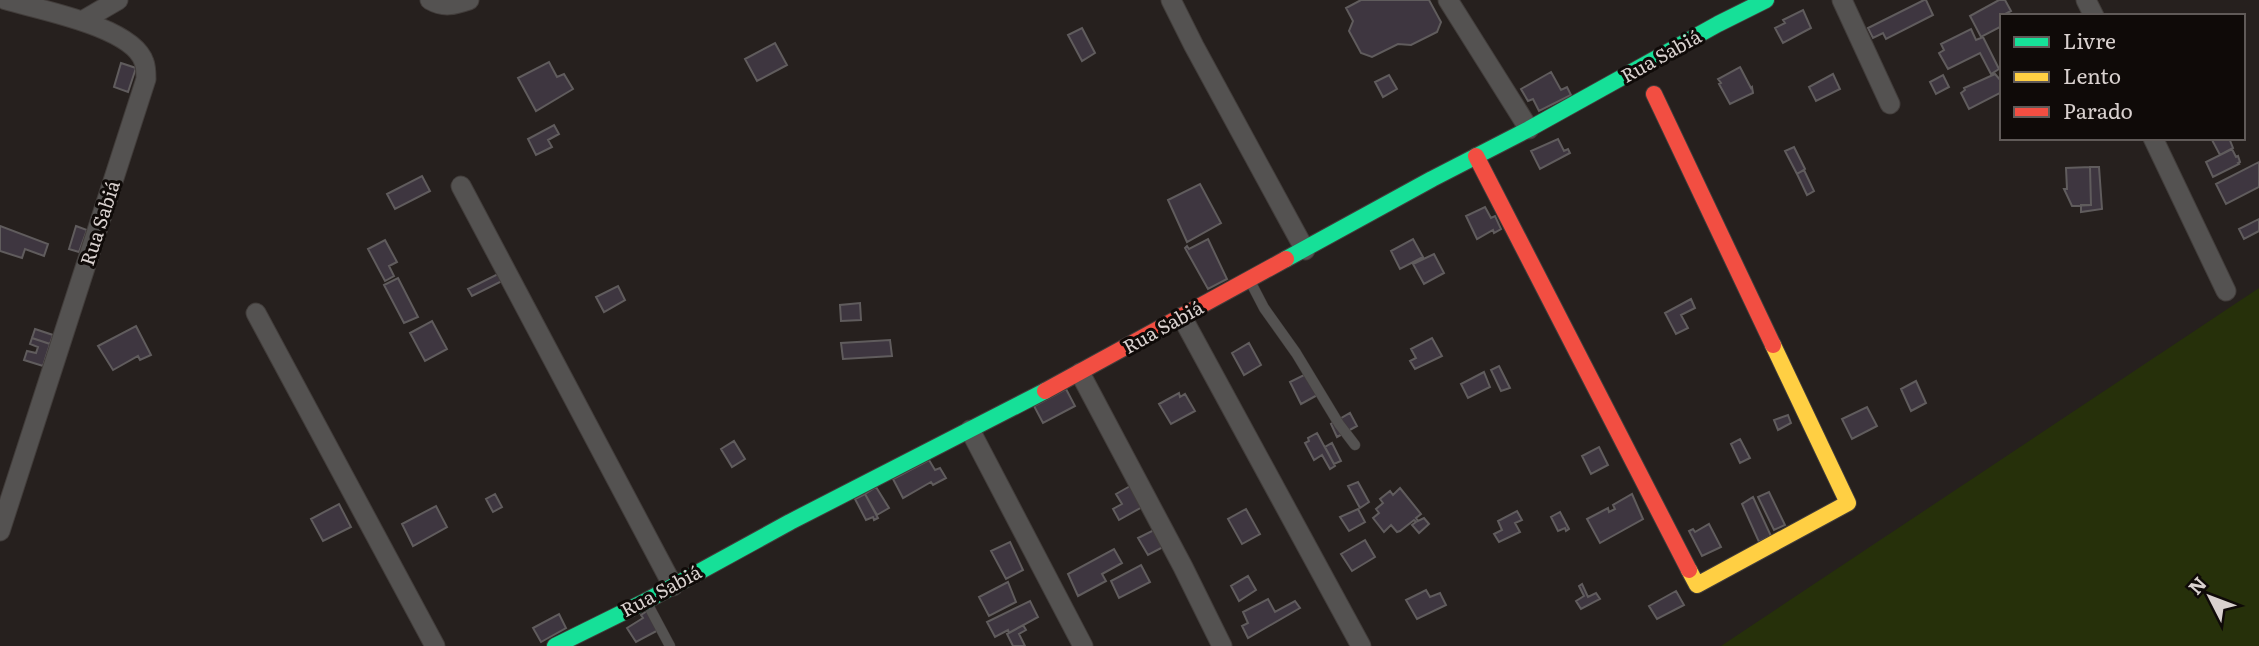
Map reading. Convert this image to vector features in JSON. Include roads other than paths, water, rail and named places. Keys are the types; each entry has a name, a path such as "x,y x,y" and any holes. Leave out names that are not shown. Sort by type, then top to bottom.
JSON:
{"street":[{"name":"Rua Sabiá","path":"0,531 146,79 144,61 126,40 101,27 6,0"},
{"path":"82,21 118,0"},
{"path":"430,0 439,5 453,6 469,0"},
{"path":"1171,0 1305,250"},
{"path":"1448,0 1529,129"},
{"name":"Rua Sabiá","path":"555,646 1080,373 1766,0"},
{"path":"1842,0 1890,104"},
{"path":"1476,156 1697,585 1848,503 1654,94"},
{"path":"2154,140 2226,291"},
{"path":"461,186 673,586"},
{"path":"256,313 435,646"},
{"path":"1182,317 1361,646"},
{"path":"1080,373 1222,646"},
{"path":"970,430 1083,646"}],"lane":[{"path":"1250,280 1264,308 1355,445"},
{"path":"646,601 670,646"}]}
